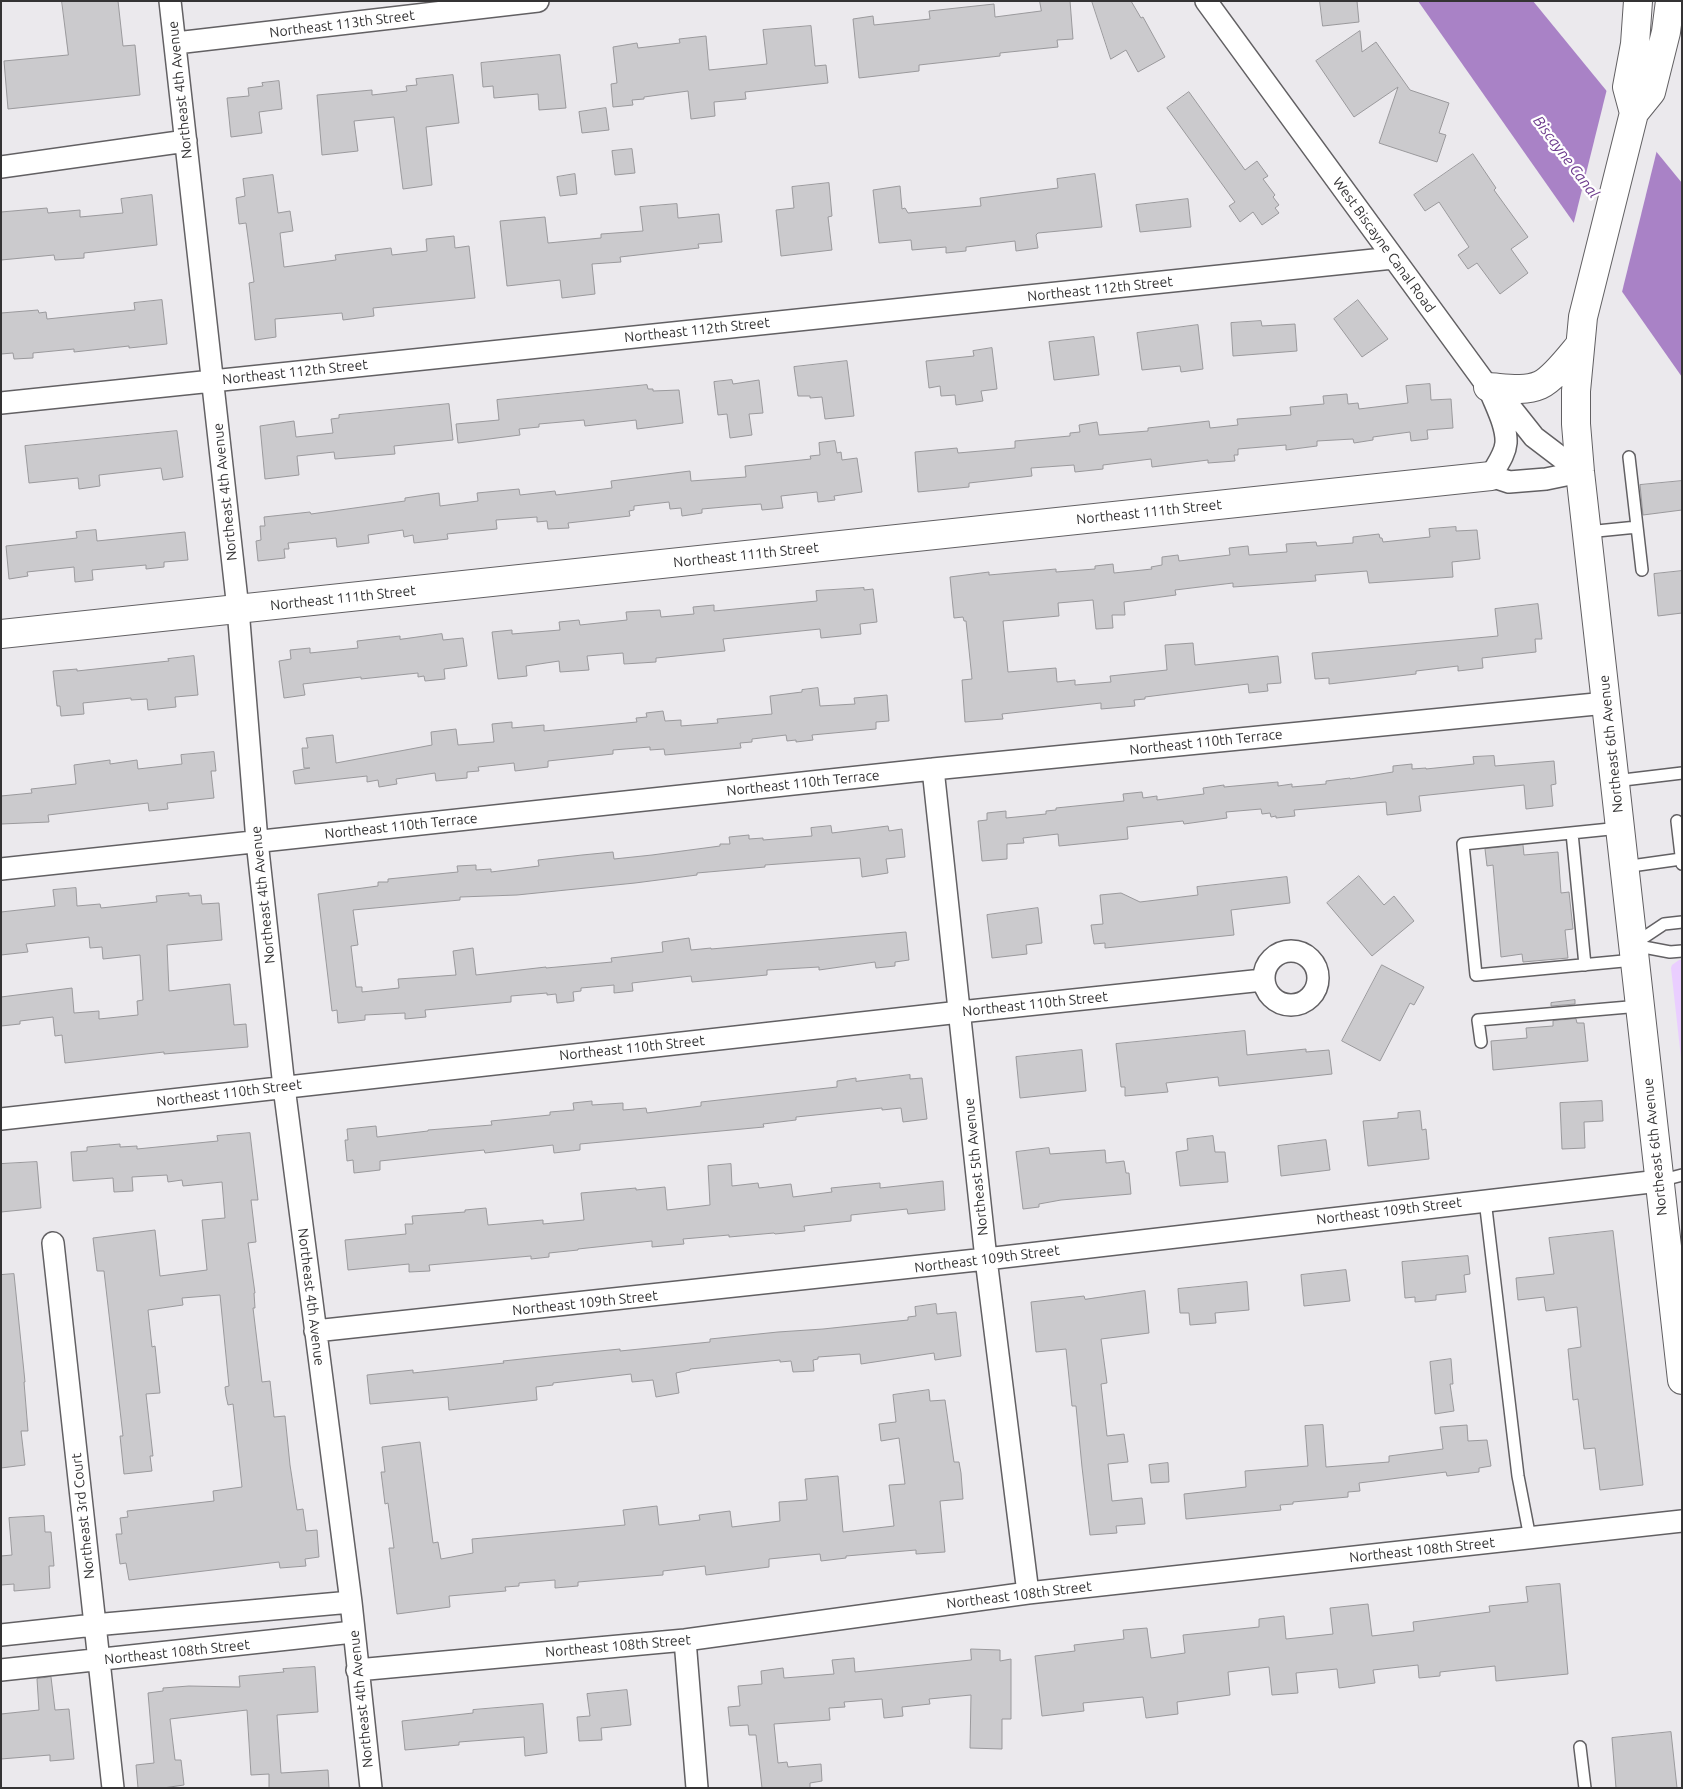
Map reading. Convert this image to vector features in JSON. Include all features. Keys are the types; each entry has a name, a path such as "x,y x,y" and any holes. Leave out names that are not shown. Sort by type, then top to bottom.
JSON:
{"main road":[{"path":"1634,113 1626,88 1635,44 1638,1"},
{"name":"Northeast 6th Avenue","path":"1670,1 1660,57 1651,92 1634,113 1583,317 1579,346 1576,407 1580,472 1640,1006 1670,1178 1682,1380"},
{"path":"1660,57 1682,32"},
{"path":"1488,387 1524,389 1541,385 1550,378 1579,346"},
{"name":"Northeast 111th Street","path":"1,634 1491,476"}],"street":[{"name":"Northeast 4th Avenue","path":"170,1 238,609 257,841 284,1087 351,1602 371,1788"},
{"name":"Northeast 113th Street","path":"176,43 538,1"},
{"name":"West Biscayne Canal Road","path":"1206,1 1488,387 1507,403 1534,437 1580,472"},
{"path":"1,167 186,141"},
{"name":"Northeast 112th Street","path":"1,403 1393,258"},
{"path":"1488,387 1502,423 1506,444 1491,476 1509,482 1546,479 1580,472"},
{"name":"Northeast 110th Terrace","path":"1,869 933,769 1606,703"},
{"name":"Northeast 5th Avenue","path":"933,769 986,1259 1028,1593"},
{"name":"Northeast 110th Street","path":"1,1120 960,1012 1263,980"},
{"name":"Northeast 109th Street","path":"315,1331 986,1259 1670,1178"},
{"name":"Northeast 3rd Court","path":"53,1243 113,1788"},
{"name":"Northeast 108th Street","path":"357,1670 685,1640 1028,1593 1682,1521"},
{"path":"1,1635 351,1602"},
{"name":"Northeast 108th Street","path":"1,1670 353,1632"},
{"path":"685,1640 697,1788"}],"lane":[{"path":"1629,458 1642,570"},
{"path":"1587,532 1637,527"},
{"path":"1615,781 1682,773"},
{"path":"1677,821 1682,864"},
{"path":"1620,828 1463,844 1476,974 1585,965 1634,952 1682,951"},
{"path":"1572,833 1585,965"},
{"path":"1624,867 1681,859"},
{"path":"1634,952 1664,924 1682,922"},
{"path":"1481,1042 1478,1020 1640,1006"},
{"path":"1485,1200 1518,1476 1530,1538"},
{"path":"1580,1748 1585,1788"}],"shaded area":[{"path":"1679,960 1682,960 1682,1067 1671,968"}],"water":[{"name":"Biscayne Canal","path":"1418,1 1533,1 1682,183 1682,377"}],"pier":[{"path":"1607,89 1657,150 1621,296 1573,226"}],"building":[{"path":"62,1 118,1 123,46 135,45 140,95 8,109 4,61 68,55"},
{"path":"1040,1 1070,1 1073,39 1057,40 1058,47 919,65 919,71 859,78 853,19 873,16 874,25 930,19 929,11 994,4 995,17 1041,11"},
{"path":"1092,1 1131,1 1141,18 1143,17 1165,57 1138,72 1126,50 1111,59"},
{"path":"1320,1 1357,1 1359,22 1323,26"},
{"path":"811,26 815,66 826,65 828,83 745,92 746,99 714,102 715,116 691,119 688,91 644,97 644,99 632,100 633,105 613,107 611,84 617,83 613,47 637,43 638,48 680,43 679,39 706,36 709,70 767,64 763,30"},
{"path":"1360,31 1362,52 1376,42 1410,90 1449,103 1439,133 1446,135 1437,162 1379,143 1398,87 1354,117 1316,61"},
{"path":"560,55 566,108 539,110 538,94 494,98 493,86 483,87 481,63"},
{"path":"453,75 459,123 426,127 432,185 403,189 394,117 354,121 358,151 322,155 317,95 372,90 372,95 407,91 406,86 417,85 416,79"},
{"path":"279,81 282,109 259,112 262,133 231,137 227,98 249,96 248,88 263,86 262,83"},
{"path":"1189,92 1245,170 1257,161 1268,176 1263,179 1275,195 1273,197 1279,205 1275,208 1279,213 1262,225 1253,212 1240,222 1229,206 1235,202 1167,108"},
{"path":"606,108 609,130 582,133 579,112"},
{"path":"632,149 635,173 615,175 612,151"},
{"path":"1473,154 1496,188 1494,190 1528,237 1511,249 1528,273 1500,294 1477,263 1468,269 1458,255 1469,247 1439,202 1425,211 1414,195"},
{"path":"575,174 577,194 560,196 557,177"},
{"path":"1095,174 1102,227 1038,233 1036,235 1038,248 1016,251 1015,241 966,247 966,251 946,253 946,247 912,250 911,240 879,243 873,190 900,186 902,209 905,208 908,213 981,206 980,198 1058,188 1057,179"},
{"path":"273,175 278,213 290,211 293,231 280,233 284,267 336,260 335,255 391,248 392,255 427,251 426,239 454,236 455,248 469,246 475,298 373,308 374,316 343,320 342,313 275,319 276,337 255,340 249,283 254,282 246,223 239,224 236,198 245,196 243,179"},
{"path":"829,183 832,216 828,217 832,250 781,256 776,210 794,208 792,187"},
{"path":"152,195 157,245 84,253 84,258 55,260 54,255 1,260 1,212 47,208 48,213 80,210 80,217 123,213 121,199"},
{"path":"1188,199 1191,227 1140,232 1136,205"},
{"path":"677,204 678,218 719,214 722,242 698,244 699,248 620,257 621,262 592,264 595,294 562,298 560,280 507,286 500,221 545,217 548,243 601,238 601,234 643,231 640,207"},
{"path":"162,300 167,344 74,352 74,349 33,353 33,358 14,359 13,353 1,354 1,313 38,310 39,313 46,312 47,319 135,310 134,303"},
{"path":"1358,300 1388,339 1362,357 1334,319"},
{"path":"1261,321 1262,326 1295,324 1297,351 1233,356 1231,323"},
{"path":"1198,325 1203,369 1181,372 1180,366 1142,370 1137,333"},
{"path":"1094,337 1099,375 1054,380 1049,342"},
{"path":"992,348 997,389 981,391 983,401 956,405 955,395 941,396 940,386 929,388 926,361 974,356 973,351"},
{"path":"847,361 854,416 825,419 822,397 798,396 794,367"},
{"path":"732,380 733,384 759,380 763,413 749,414 752,435 730,438 727,414 718,415 714,382"},
{"path":"1430,384 1431,400 1451,399 1453,428 1427,430 1428,439 1411,441 1410,432 1373,437 1373,440 1354,443 1353,439 1317,441 1317,446 1286,450 1286,445 1238,449 1238,455 1234,455 1235,461 1208,463 1208,460 1152,467 1151,459 1103,465 1103,469 1075,472 1074,465 1031,468 1032,476 969,483 969,487 918,492 915,452 957,448 958,453 1015,448 1015,441 1070,436 1070,433 1080,432 1079,425 1097,422 1099,435 1148,431 1148,428 1209,421 1210,428 1238,425 1237,419 1291,415 1290,407 1324,404 1323,396 1347,394 1348,404 1358,403 1359,409 1408,403 1406,386"},
{"path":"647,385 648,389 653,389 653,391 679,390 683,423 637,429 636,420 585,426 584,420 539,424 539,427 519,429 520,435 458,443 456,424 499,420 497,400"},
{"path":"449,404 453,440 394,446 395,454 335,459 334,452 297,456 299,475 265,479 260,426 294,421 296,437 333,433 331,419 339,418 339,415"},
{"path":"177,431 183,477 163,480 161,468 99,475 100,486 79,489 78,478 29,483 25,446"},
{"path":"835,441 837,453 841,452 842,460 857,458 862,492 834,496 835,500 818,502 817,492 781,496 783,508 762,510 761,504 735,506 702,509 702,513 682,516 681,508 670,509 669,502 634,506 634,510 629,511 630,516 568,523 569,528 548,529 547,521 537,522 537,517 496,520 497,529 447,534 448,539 414,543 413,535 404,537 403,530 368,535 369,543 337,547 336,538 288,543 289,549 284,549 285,558 258,561 256,541 261,540 260,526 265,526 264,517 310,512 311,514 405,501 405,498 439,493 440,506 478,501 477,493 519,489 520,495 555,491 556,495 612,488 611,481 690,471 691,481 746,477 745,466 811,459 810,456 820,455 819,443"},
{"path":"1682,481 1682,510 1643,515 1640,485"},
{"path":"1456,527 1456,531 1477,530 1480,559 1452,562 1453,577 1369,583 1367,571 1315,575 1316,581 1233,587 1233,583 1175,590 1176,595 1124,602 1125,615 1112,615 1113,628 1096,629 1093,600 1058,603 1059,616 1003,621 1008,672 1056,668 1057,682 1075,680 1075,685 1111,682 1110,676 1167,670 1165,645 1193,643 1195,665 1278,656 1281,683 1267,684 1268,691 1249,693 1248,684 1145,697 1145,699 1134,700 1135,706 1101,709 1101,703 1002,714 1003,719 965,722 962,680 972,679 966,621 964,621 963,617 954,618 950,577 989,572 989,575 1056,569 1056,572 1095,569 1095,566 1113,564 1114,573 1152,569 1151,567 1162,565 1162,557 1178,555 1179,561 1230,555 1229,548 1248,546 1249,555 1287,552 1286,544 1316,542 1317,546 1353,543 1353,537 1379,534 1383,542 1430,537 1429,529"},
{"path":"96,530 97,541 185,532 188,560 164,562 164,567 146,569 146,565 92,570 93,580 75,582 74,567 27,572 28,576 9,579 6,546 77,538 76,532"},
{"path":"1682,571 1682,613 1658,616 1654,574"},
{"path":"864,588 864,590 873,589 877,622 860,624 861,634 821,638 820,629 723,639 725,651 656,658 656,662 624,664 623,653 587,656 589,670 560,672 559,661 526,666 527,676 498,679 492,632 512,630 512,634 560,630 559,622 579,620 580,625 627,620 626,612 660,610 661,617 694,614 693,607 714,605 714,611 817,601 816,591"},
{"path":"1538,604 1542,639 1535,639 1536,652 1482,658 1483,668 1458,671 1458,666 1416,671 1416,674 1329,684 1329,678 1315,679 1312,653 1498,636 1495,609"},
{"path":"442,634 443,640 463,638 467,666 444,669 445,679 425,681 424,676 418,677 418,673 361,679 361,677 303,684 305,695 284,698 279,661 291,659 290,650 310,648 310,653 358,648 357,641 400,636 400,639"},
{"path":"194,656 198,695 175,697 176,707 148,710 147,699 131,700 131,698 83,703 84,714 61,716 60,706 57,706 53,671 77,669 77,671 169,661 168,659"},
{"path":"818,688 820,706 855,704 854,698 887,695 889,721 876,722 876,729 812,735 813,740 796,742 796,740 787,741 786,735 752,739 752,742 740,743 741,748 665,755 664,749 650,750 650,747 613,750 613,754 548,761 548,767 515,771 514,763 478,767 479,771 467,772 467,778 436,781 435,773 396,779 397,784 379,787 378,780 367,782 367,776 295,784 293,771 310,768 304,768 302,748 308,748 306,738 333,735 336,763 432,745 431,732 456,729 458,745 494,742 492,724 512,722 512,728 544,725 544,731 637,722 636,718 647,717 646,713 663,711 665,721 681,720 681,726 718,723 717,719 772,714 770,696"},
{"path":"214,752 216,771 211,771 214,798 167,803 168,809 149,811 148,803 48,815 49,822 1,824 1,796 32,793 31,789 76,784 74,765 110,760 110,764 137,760 138,769 182,764 181,755"},
{"path":"1494,756 1495,766 1554,761 1556,784 1551,785 1553,806 1526,809 1524,785 1419,796 1421,811 1387,815 1386,802 1294,810 1295,816 1276,818 1276,816 1271,817 1270,813 1262,814 1261,809 1226,812 1227,818 1184,824 1183,821 1127,827 1128,839 1059,846 1058,834 1023,838 1024,843 1007,844 1007,859 982,861 978,821 987,820 987,813 1006,811 1006,818 1046,814 1046,811 1056,810 1056,808 1124,801 1123,794 1142,792 1143,798 1157,796 1157,800 1204,794 1203,788 1224,785 1224,787 1278,782 1278,786 1292,784 1292,787 1326,784 1326,781 1393,772 1393,766 1412,764 1412,769 1426,769 1474,764 1473,757"},
{"path":"831,826 832,833 888,826 889,831 902,829 905,857 886,859 888,873 862,877 860,858 765,865 765,867 697,873 697,875 635,883 517,895 460,897 460,900 353,910 358,945 351,946 356,987 362,987 362,992 399,988 398,979 456,975 453,951 473,948 476,975 612,962 611,958 663,952 662,942 689,938 691,950 906,932 909,960 895,962 895,966 876,968 875,962 819,970 819,967 767,970 767,975 692,982 691,976 632,983 633,991 614,993 614,985 581,988 581,991 573,992 574,1001 557,1003 556,994 511,996 511,1002 425,1010 426,1017 405,1019 405,1013 365,1015 365,1020 338,1023 337,1010 332,1011 318,894 378,886 378,882 388,882 388,879 458,872 457,866 476,865 476,870 491,869 491,872 539,866 538,860 582,855 613,852 614,859 652,855 730,844 729,837 749,835 749,839 763,838 763,840 812,836 811,828"},
{"path":"1523,845 1524,855 1558,852 1561,893 1569,892 1573,929 1565,930 1568,958 1523,962 1522,954 1501,957 1493,865 1487,866 1485,849"},
{"path":"1359,876 1384,905 1394,896 1414,921 1372,956 1327,903"},
{"path":"1287,877 1290,903 1231,910 1234,935 1105,948 1105,943 1094,944 1091,925 1103,924 1100,895 1121,893 1140,902 1198,895 1197,887"},
{"path":"76,888 77,906 100,904 101,908 157,902 156,896 189,893 189,896 201,895 202,904 219,903 222,940 167,945 169,991 230,984 234,1025 246,1024 248,1047 164,1054 164,1052 65,1063 62,1035 55,1036 53,1017 20,1021 20,1024 1,1026 1,997 72,988 74,1013 99,1011 99,1019 138,1015 137,1001 143,1000 140,955 103,959 102,947 90,948 89,937 26,944 28,952 1,955 1,912 55,906 53,890"},
{"path":"1038,908 1042,943 1026,945 1027,954 992,958 987,915"},
{"path":"1382,965 1424,987 1414,1005 1410,1003 1380,1061 1342,1041"},
{"path":"1575,1000 1575,1004 1551,1006 1551,1003"},
{"path":"1576,1019 1577,1023 1584,1023 1588,1061 1493,1070 1491,1041 1527,1038 1526,1028 1553,1026 1553,1021"},
{"path":"1245,1031 1247,1055 1306,1049 1306,1052 1329,1050 1332,1074 1219,1086 1218,1077 1166,1083 1168,1092 1125,1096 1125,1087 1121,1087 1116,1044"},
{"path":"1082,1050 1086,1091 1020,1098 1016,1057"},
{"path":"910,1075 910,1079 922,1078 927,1119 903,1122 901,1108 882,1110 882,1108 796,1117 796,1120 763,1124 764,1127 580,1144 580,1150 554,1153 553,1145 485,1153 484,1150 380,1161 380,1170 354,1173 353,1160 347,1161 345,1140 348,1140 347,1129 376,1126 377,1137 428,1130 492,1125 491,1121 550,1115 550,1112 574,1110 573,1103 592,1101 592,1105 623,1103 623,1110 646,1108 647,1113 701,1106 701,1102 837,1087 837,1081 856,1078 856,1081"},
{"path":"1602,1101 1603,1121 1584,1122 1585,1148 1562,1149 1560,1103"},
{"path":"1420,1111 1422,1130 1426,1129 1429,1159 1368,1166 1363,1121 1398,1118 1398,1113"},
{"path":"250,1133 258,1200 251,1200 256,1242 248,1243 255,1293 255,1308 253,1308 262,1382 270,1381 274,1417 285,1416 297,1510 303,1509 306,1531 317,1530 319,1557 305,1559 306,1566 280,1568 279,1562 129,1580 126,1563 120,1564 116,1534 122,1534 120,1518 128,1517 127,1511 214,1501 213,1491 242,1487 233,1404 228,1405 226,1396 225,1387 229,1386 220,1295 182,1298 183,1305 148,1310 152,1347 155,1346 160,1393 146,1394 153,1456 150,1456 152,1471 124,1474 120,1436 123,1436 104,1271 97,1271 93,1238 155,1230 160,1276 207,1270 202,1220 225,1218 222,1182 183,1186 182,1180 168,1182 167,1175 132,1177 133,1191 114,1192 113,1178 73,1181 71,1152 87,1151 87,1147 120,1144 120,1147 137,1146 137,1149 218,1141 217,1136"},
{"path":"1213,1136 1215,1152 1225,1152 1228,1182 1180,1186 1176,1152 1188,1150 1187,1139"},
{"path":"1326,1140 1330,1170 1281,1176 1278,1146"},
{"path":"1049,1148 1050,1154 1105,1150 1106,1163 1124,1161 1126,1173 1129,1173 1131,1194 1061,1200 1039,1204 1039,1207 1023,1209 1016,1152"},
{"path":"37,1162 41,1208 1,1212 1,1164"},
{"path":"731,1164 732,1186 758,1183 759,1188 791,1184 793,1197 832,1192 831,1188 880,1183 880,1188 943,1181 945,1210 908,1214 907,1209 851,1215 851,1221 804,1226 805,1231 683,1239 684,1244 652,1247 652,1241 549,1253 549,1257 531,1259 531,1256 429,1265 430,1271 409,1272 409,1264 348,1270 345,1240 406,1234 405,1224 413,1224 412,1216 465,1212 465,1210 486,1208 488,1225 543,1220 543,1224 584,1220 581,1193 636,1188 636,1190 665,1187 667,1210 710,1205 708,1166"},
{"path":"1613,1231 1643,1485 1600,1490 1595,1448 1584,1449 1578,1399 1573,1400 1568,1349 1581,1347 1577,1307 1546,1311 1544,1297 1518,1300 1516,1278 1554,1274 1549,1238"},
{"path":"1468,1256 1470,1274 1464,1275 1466,1292 1436,1295 1436,1300 1415,1302 1415,1297 1405,1298 1402,1262"},
{"path":"1346,1270 1350,1301 1304,1306 1301,1275"},
{"path":"14,1274 28,1431 21,1431 25,1465 1,1468 1,1275"},
{"path":"1247,1282 1249,1310 1215,1313 1216,1323 1190,1325 1189,1313 1180,1313 1178,1289"},
{"path":"1145,1291 1149,1333 1101,1339 1107,1383 1101,1384 1107,1436 1124,1434 1128,1462 1108,1464 1112,1501 1142,1498 1145,1524 1116,1526 1117,1533 1090,1535 1076,1406 1072,1406 1066,1349 1036,1352 1031,1302 1084,1296 1085,1299"},
{"path":"936,1304 937,1314 956,1312 961,1356 935,1360 934,1353 861,1364 860,1354 818,1357 818,1359 813,1360 814,1371 793,1372 791,1361 780,1362 780,1360 690,1369 676,1373 679,1393 656,1397 653,1380 632,1382 631,1374 553,1383 553,1385 536,1387 537,1400 449,1410 448,1397 370,1404 367,1375 413,1370 413,1373 504,1363 503,1361 710,1342 710,1339 908,1320 908,1317 916,1316 915,1307"},
{"path":"1451,1359 1453,1384 1450,1384 1454,1411 1435,1414 1430,1362"},
{"path":"929,1390 930,1401 945,1400 954,1462 959,1462 961,1473 963,1499 940,1501 945,1552 916,1554 916,1550 846,1556 846,1558 821,1561 820,1554 769,1559 769,1567 706,1575 705,1566 663,1571 663,1575 578,1582 578,1586 555,1588 555,1580 519,1583 519,1586 505,1587 506,1591 449,1596 450,1607 397,1614 389,1548 394,1548 388,1503 385,1504 381,1472 385,1472 382,1447 420,1442 433,1543 438,1542 441,1559 473,1553 472,1539 625,1525 623,1510 657,1506 659,1525 700,1520 699,1515 730,1511 732,1527 780,1521 779,1502 807,1500 805,1479 838,1476 843,1532 894,1526 889,1485 905,1484 899,1438 881,1441 879,1424 896,1422 893,1395"},
{"path":"1323,1425 1326,1467 1389,1462 1389,1456 1443,1449 1440,1427 1467,1425 1468,1441 1487,1440 1491,1466 1479,1468 1479,1472 1447,1476 1446,1472 1359,1483 1360,1491 1348,1492 1348,1497 1293,1502 1293,1504 1280,1505 1281,1510 1186,1519 1184,1494 1246,1487 1245,1471 1308,1466 1305,1426"},
{"path":"1168,1463 1169,1482 1151,1483 1149,1465"},
{"path":"44,1516 45,1532 51,1532 54,1566 49,1566 50,1588 14,1591 14,1584 1,1585 1,1556 12,1555 9,1518"},
{"path":"1560,1584 1568,1674 1496,1681 1495,1666 1440,1672 1440,1676 1419,1678 1418,1665 1373,1670 1375,1683 1339,1688 1337,1669 1296,1673 1298,1693 1272,1695 1269,1667 1228,1672 1230,1695 1177,1702 1178,1714 1146,1718 1143,1697 1083,1703 1084,1711 1042,1716 1035,1656 1075,1651 1074,1645 1124,1639 1123,1630 1147,1628 1151,1658 1185,1653 1183,1635 1259,1627 1259,1619 1284,1616 1286,1639 1333,1634 1330,1608 1368,1604 1372,1636 1414,1631 1413,1622 1490,1612 1489,1606 1528,1602 1526,1587"},
{"path":"971,1649 1000,1650 1000,1661 1011,1659 1011,1719 1002,1719 1002,1749 970,1748 971,1695 929,1699 930,1704 902,1707 903,1716 884,1718 882,1699 844,1702 845,1707 829,1708 830,1720 774,1724 778,1763 787,1762 788,1767 821,1764 822,1781 810,1783 810,1788 762,1788 756,1735 749,1735 748,1725 730,1726 728,1707 740,1706 738,1686 762,1684 761,1671 783,1668 784,1678 834,1674 832,1660 854,1658 855,1672 971,1660"},
{"path":"315,1667 318,1712 277,1715 281,1773 328,1770 329,1788 269,1788 269,1774 251,1775 247,1710 170,1719 175,1760 181,1760 184,1785 163,1788 138,1788 136,1765 154,1763 148,1693 163,1691 163,1688 189,1686 240,1687 239,1676 284,1672 283,1669"},
{"path":"51,1677 55,1710 69,1709 74,1759 50,1761 50,1755 1,1759 1,1714 39,1710 37,1679"},
{"path":"627,1690 631,1725 601,1728 602,1740 579,1741 577,1717 590,1716 587,1694"},
{"path":"543,1704 547,1753 525,1756 524,1737 459,1742 459,1745 405,1750 402,1721 473,1713 473,1710"},
{"path":"1671,1732 1677,1788 1616,1788 1612,1738"}]}
